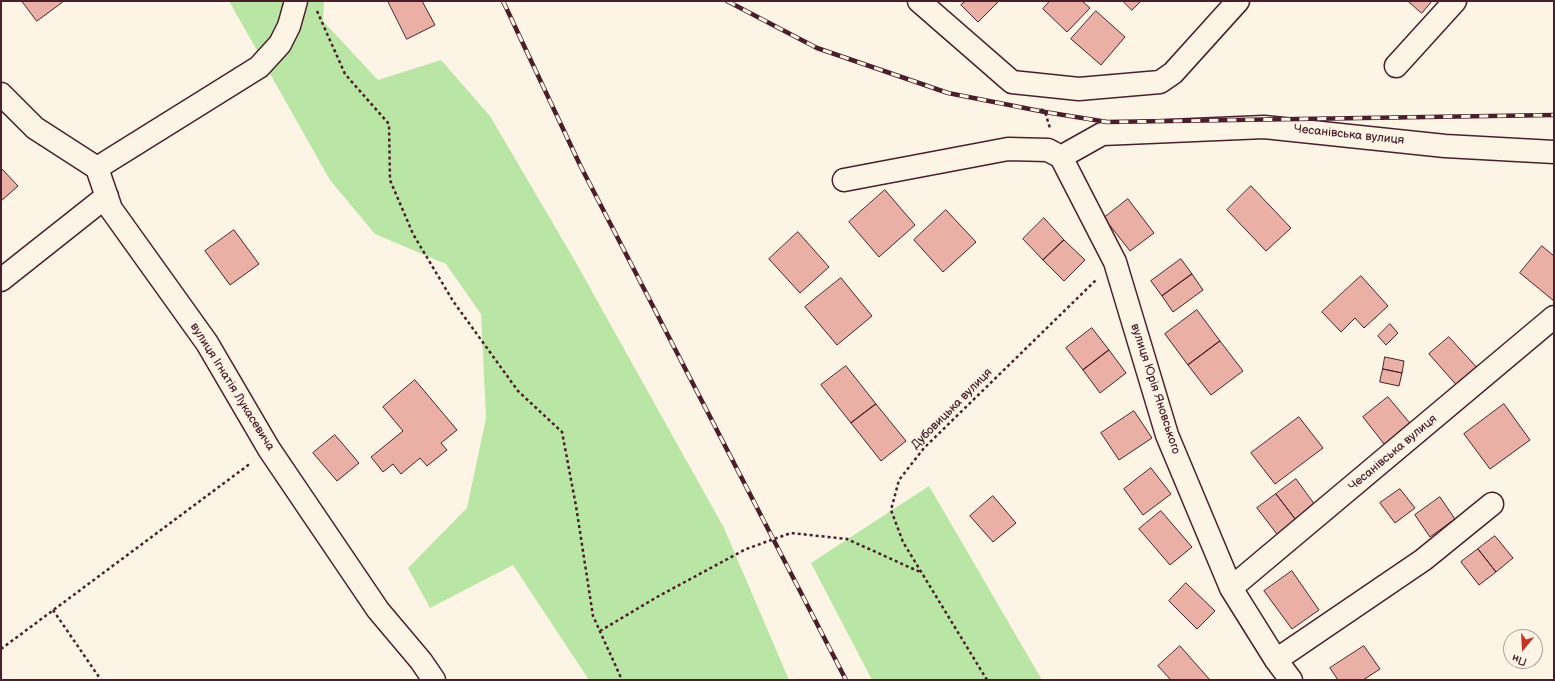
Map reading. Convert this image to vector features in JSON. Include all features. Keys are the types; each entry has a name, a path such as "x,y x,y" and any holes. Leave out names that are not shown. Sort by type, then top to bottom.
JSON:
{"street":[{"path":"919,1 1012,82 1079,89 1160,82 1173,73 1238,1"},
{"path":"1396,66 1455,1"},
{"path":"1,94 35,128 97,168 259,67 280,44 290,26 306,5"},
{"name":"Чесанівська вулиця","path":"1054,154 1102,134 1264,127 1445,146 1554,152"},
{"path":"844,180 1008,149 1054,154"},
{"name":"вулиця Юрія Яновського","path":"1054,154 1115,262 1167,435 1231,588 1276,660 1291,680"},
{"name":"вулиця Ігнатія Лукасевича","path":"97,168 111,209 207,343 270,449 378,610 421,661 434,680"},
{"path":"1,280 107,196"},
{"name":"Чесанівська вулиця","path":"1231,588 1554,317"},
{"path":"1276,660 1423,560 1492,504"}],"path":[{"path":"306,5 345,74 389,124 390,180 413,234 452,301 518,391 562,432 576,506 593,616 622,680"},
{"path":"1039,107 1044,112 1050,129 1054,154"},
{"name":"Дубовицька вулиця","path":"987,680 903,542 891,510 899,480 924,448 1115,262"},
{"path":"1,649 270,449"},
{"path":"600,631 657,597 746,549 792,533 847,539 921,572"},
{"path":"54,610 101,680"}],"green space":[{"path":"229,1 324,1 323,21 378,80 441,60 490,116 575,261 724,528 789,680 589,680 513,565 430,608 408,568 467,508 486,418 481,314 446,264 375,234 330,180"},
{"path":"929,486 1042,680 872,680 811,563"}],"building":[{"path":"22,1 64,1 37,21"},
{"path":"388,1 422,1 435,25 407,39"},
{"path":"966,1 999,1 978,22 961,5"},
{"path":"1050,1 1082,1 1090,8 1067,32 1043,9"},
{"path":"1123,1 1141,1 1132,10"},
{"path":"1408,1 1432,1 1422,13"},
{"path":"1096,11 1125,37 1101,65 1071,39"},
{"path":"1,168 18,186 1,201"},
{"path":"1251,186 1291,228 1266,251 1227,210"},
{"path":"885,190 915,225 879,257 849,222"},
{"path":"1128,199 1154,233 1130,251 1104,218"},
{"path":"946,210 976,242 943,272 914,240"},
{"path":"1044,218 1064,240 1043,260 1023,239"},
{"path":"234,230 259,264 230,285 205,251"},
{"path":"798,232 829,267 800,293 769,259"},
{"path":"1064,240 1085,260 1064,281 1043,260"},
{"path":"1542,246 1554,256 1554,301 1520,273"},
{"path":"1181,259 1192,274 1162,296 1151,281"},
{"path":"1192,274 1203,290 1173,312 1162,296"},
{"path":"1361,276 1388,306 1364,328 1355,318 1341,332 1322,312"},
{"path":"841,278 872,316 837,345 805,307"},
{"path":"1197,310 1220,341 1188,365 1165,334"},
{"path":"1390,324 1398,333 1386,345 1378,336"},
{"path":"1092,328 1109,350 1083,370 1066,348"},
{"path":"1449,337 1480,371 1460,389 1429,354"},
{"path":"1220,341 1243,371 1211,395 1188,365"},
{"path":"1109,350 1126,373 1100,393 1083,370"},
{"path":"1385,357 1404,361 1402,373 1383,369"},
{"path":"846,366 876,404 851,423 821,385"},
{"path":"1383,369 1402,373 1399,386 1380,382"},
{"path":"415,380 457,430 441,443 447,450 427,466 420,458 401,474 393,464 383,472 371,457 403,431 383,407"},
{"path":"1388,397 1414,428 1388,449 1363,417"},
{"path":"876,404 906,441 881,461 851,423"},
{"path":"1504,404 1530,440 1490,469 1464,434"},
{"path":"1134,411 1152,438 1119,460 1101,433"},
{"path":"1299,417 1323,448 1275,484 1251,453"},
{"path":"335,435 359,463 337,481 313,453"},
{"path":"1151,468 1171,494 1143,515 1124,489"},
{"path":"1296,479 1318,509 1299,524 1276,494"},
{"path":"1400,489 1415,508 1395,523 1380,503"},
{"path":"1276,494 1299,524 1280,538 1257,508"},
{"path":"993,496 1016,523 993,542 970,516"},
{"path":"1440,497 1455,519 1430,537 1415,515"},
{"path":"1161,511 1192,547 1170,565 1139,529"},
{"path":"1495,536 1513,558 1496,572 1478,549"},
{"path":"1478,549 1496,572 1479,585 1461,562"},
{"path":"1292,571 1319,610 1292,629 1264,591"},
{"path":"1186,583 1215,611 1197,629 1169,601"},
{"path":"1180,646 1210,680 1171,680 1158,666"},
{"path":"1364,646 1380,669 1363,680 1338,680 1330,668"}],"railway":[{"path":"503,1 580,165 846,680"},
{"path":"727,1 817,48 948,93 1045,112 1107,122 1554,115"}]}
